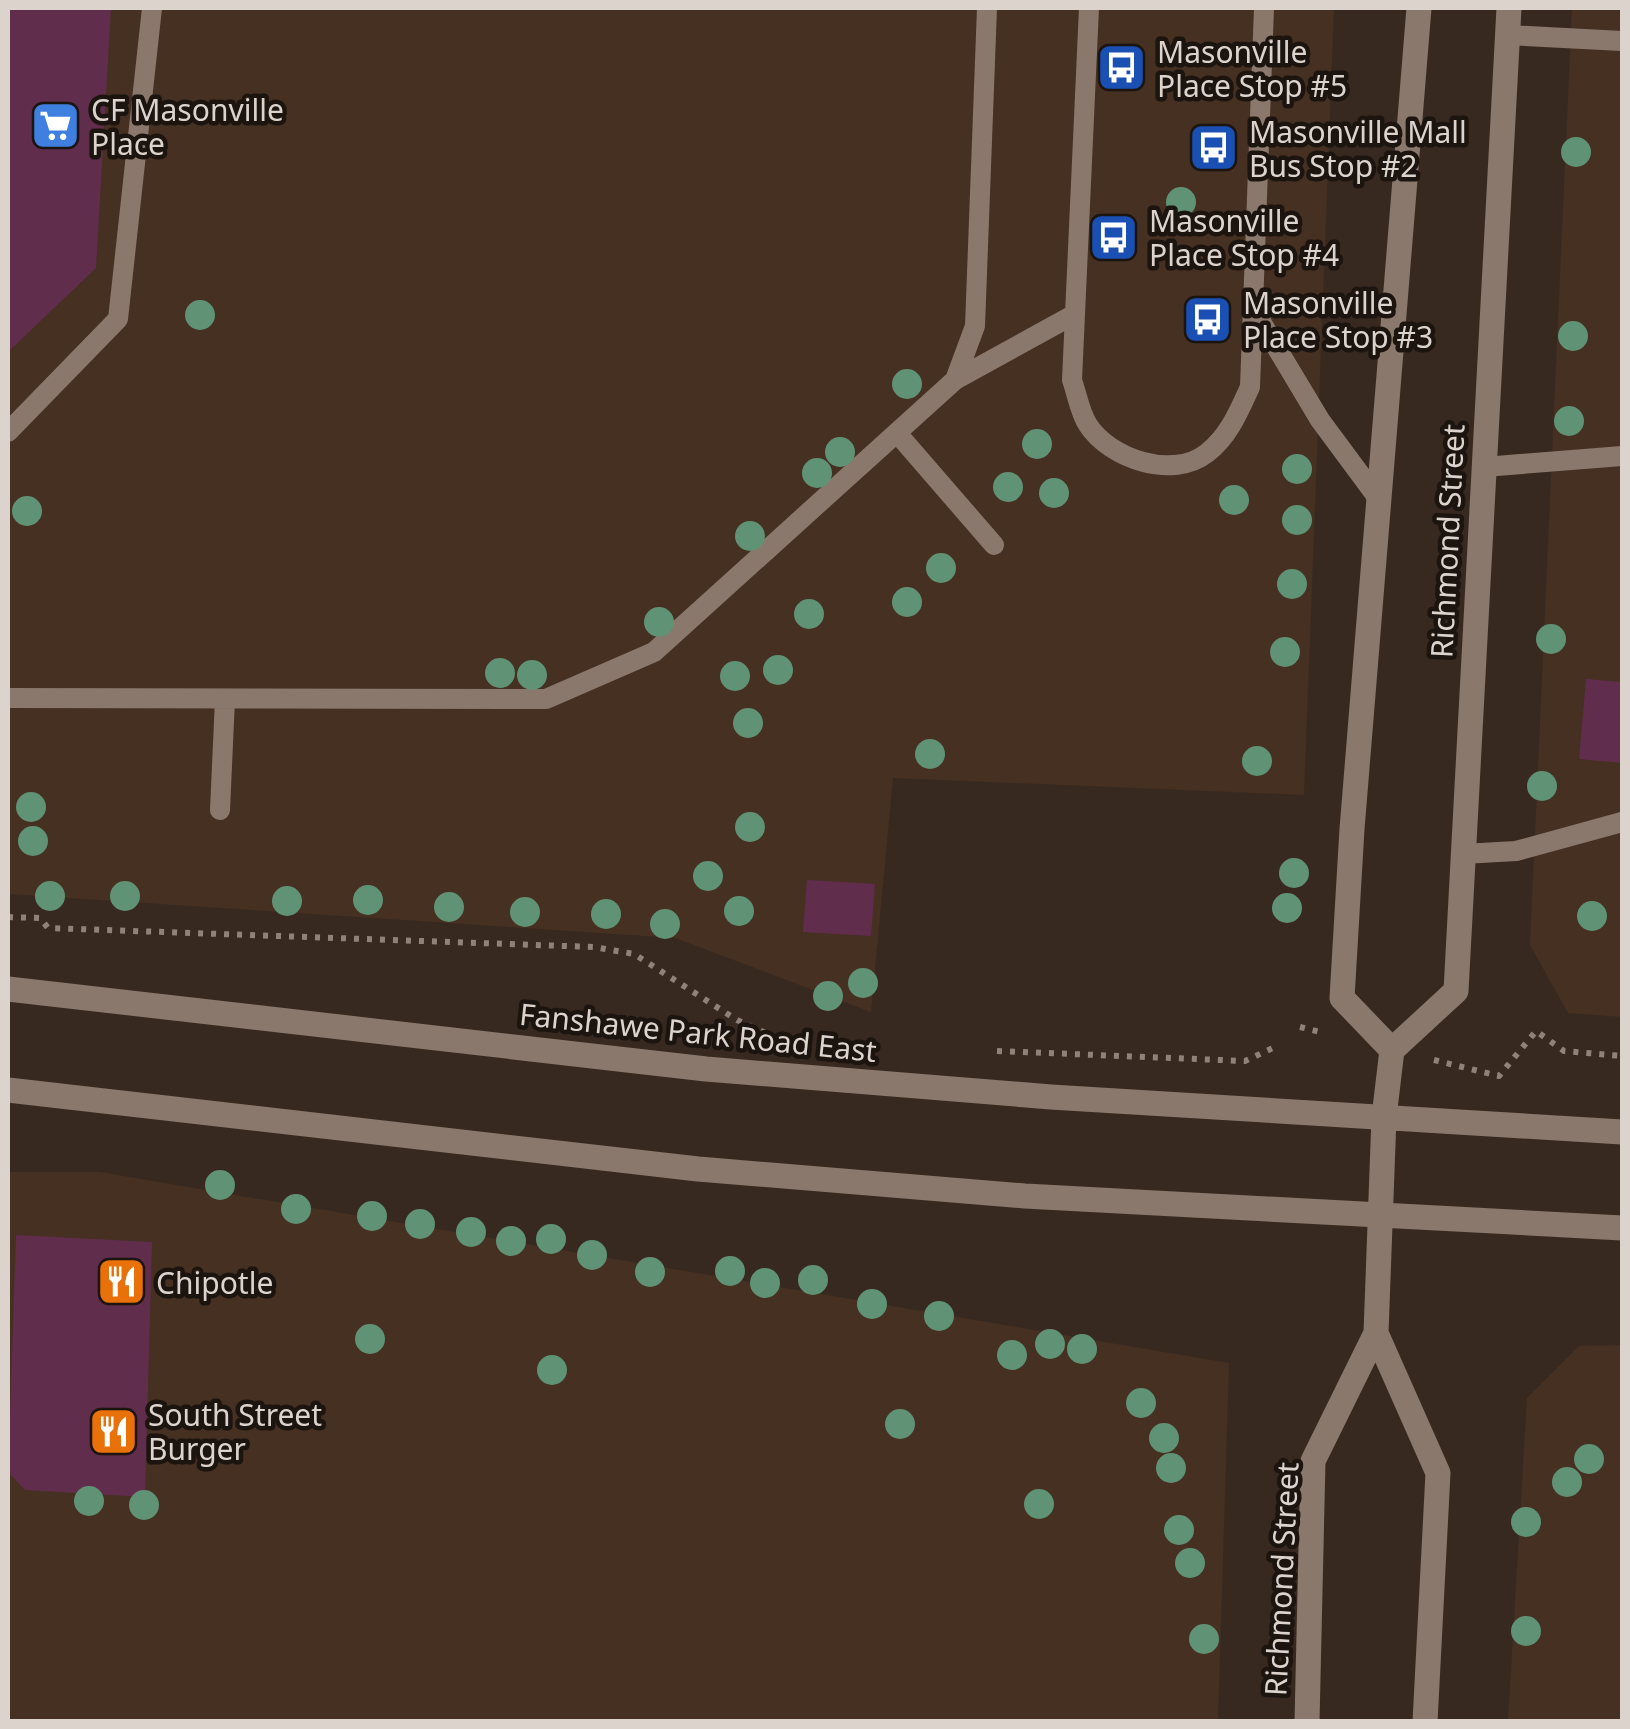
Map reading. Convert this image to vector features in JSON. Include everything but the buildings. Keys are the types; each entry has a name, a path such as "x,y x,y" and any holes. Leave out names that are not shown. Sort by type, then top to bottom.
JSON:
{"main road":[{"path":"1392,1050 1342,998 1352,829 1419,8"},
{"name":"Richmond Street","path":"1307,1722 1314,1462 1376,1333 1384,1117 1392,1050 1456,990 1509,8"},
{"name":"Fanshawe Park Road East","path":"8,989 706,1069 1622,1132"},
{"path":"8,1090 698,1169 1025,1196 1622,1228"},
{"name":"Richmond Street","path":"1376,1333 1438,1473 1425,1722"}],"lane":[{"path":"8,432 118,319 152,8"},
{"path":"954,380 976,326 987,8"},
{"path":"1077,8 1088,33"},
{"path":"1090,8 1072,380 1088,426 1126,458 1167,465 1205,456 1234,424 1250,387 1264,8"},
{"path":"1508,35 1622,41"},
{"path":"1253,308 1320,420 1380,501"},
{"path":"8,698 546,699 654,652 954,380 1075,314"},
{"path":"896,433 994,545"},
{"path":"1484,467 1622,456"},
{"path":"220,810 225,700"},
{"path":"1463,854 1516,851 1622,822"}],"path":[{"path":"8,916 40,918 48,928 594,948 634,954 737,1020 770,1035 789,1036"},
{"path":"1499,1076 1536,1031 1564,1051 1622,1056"},
{"path":"995,1051 1245,1061 1277,1046"}],"shaded area":[{"path":"8,8 1334,8 1304,795 893,778 871,1012 675,938 8,894"},
{"path":"1572,8 1622,8 1622,1017 1568,1013 1530,945"},
{"path":"8,1172 100,1172 1229,1363 1218,1721 8,1722"},
{"path":"1622,1345 1622,1721 1508,1721 1527,1398 1579,1346"}],"place":[{"name":"Masonville Place Stop #5","path":"1122,68"},
{"name":"CF Masonville Place","path":"56,126"},
{"name":"Masonville Mall Bus Stop #2","path":"1214,148"},
{"name":"Masonville Place Stop #4","path":"1114,237"},
{"name":"Masonville Place Stop #3","path":"1208,319"},
{"name":"Chipotle","path":"121,1282"},
{"name":"South Street Burger","path":"113,1431"}]}
